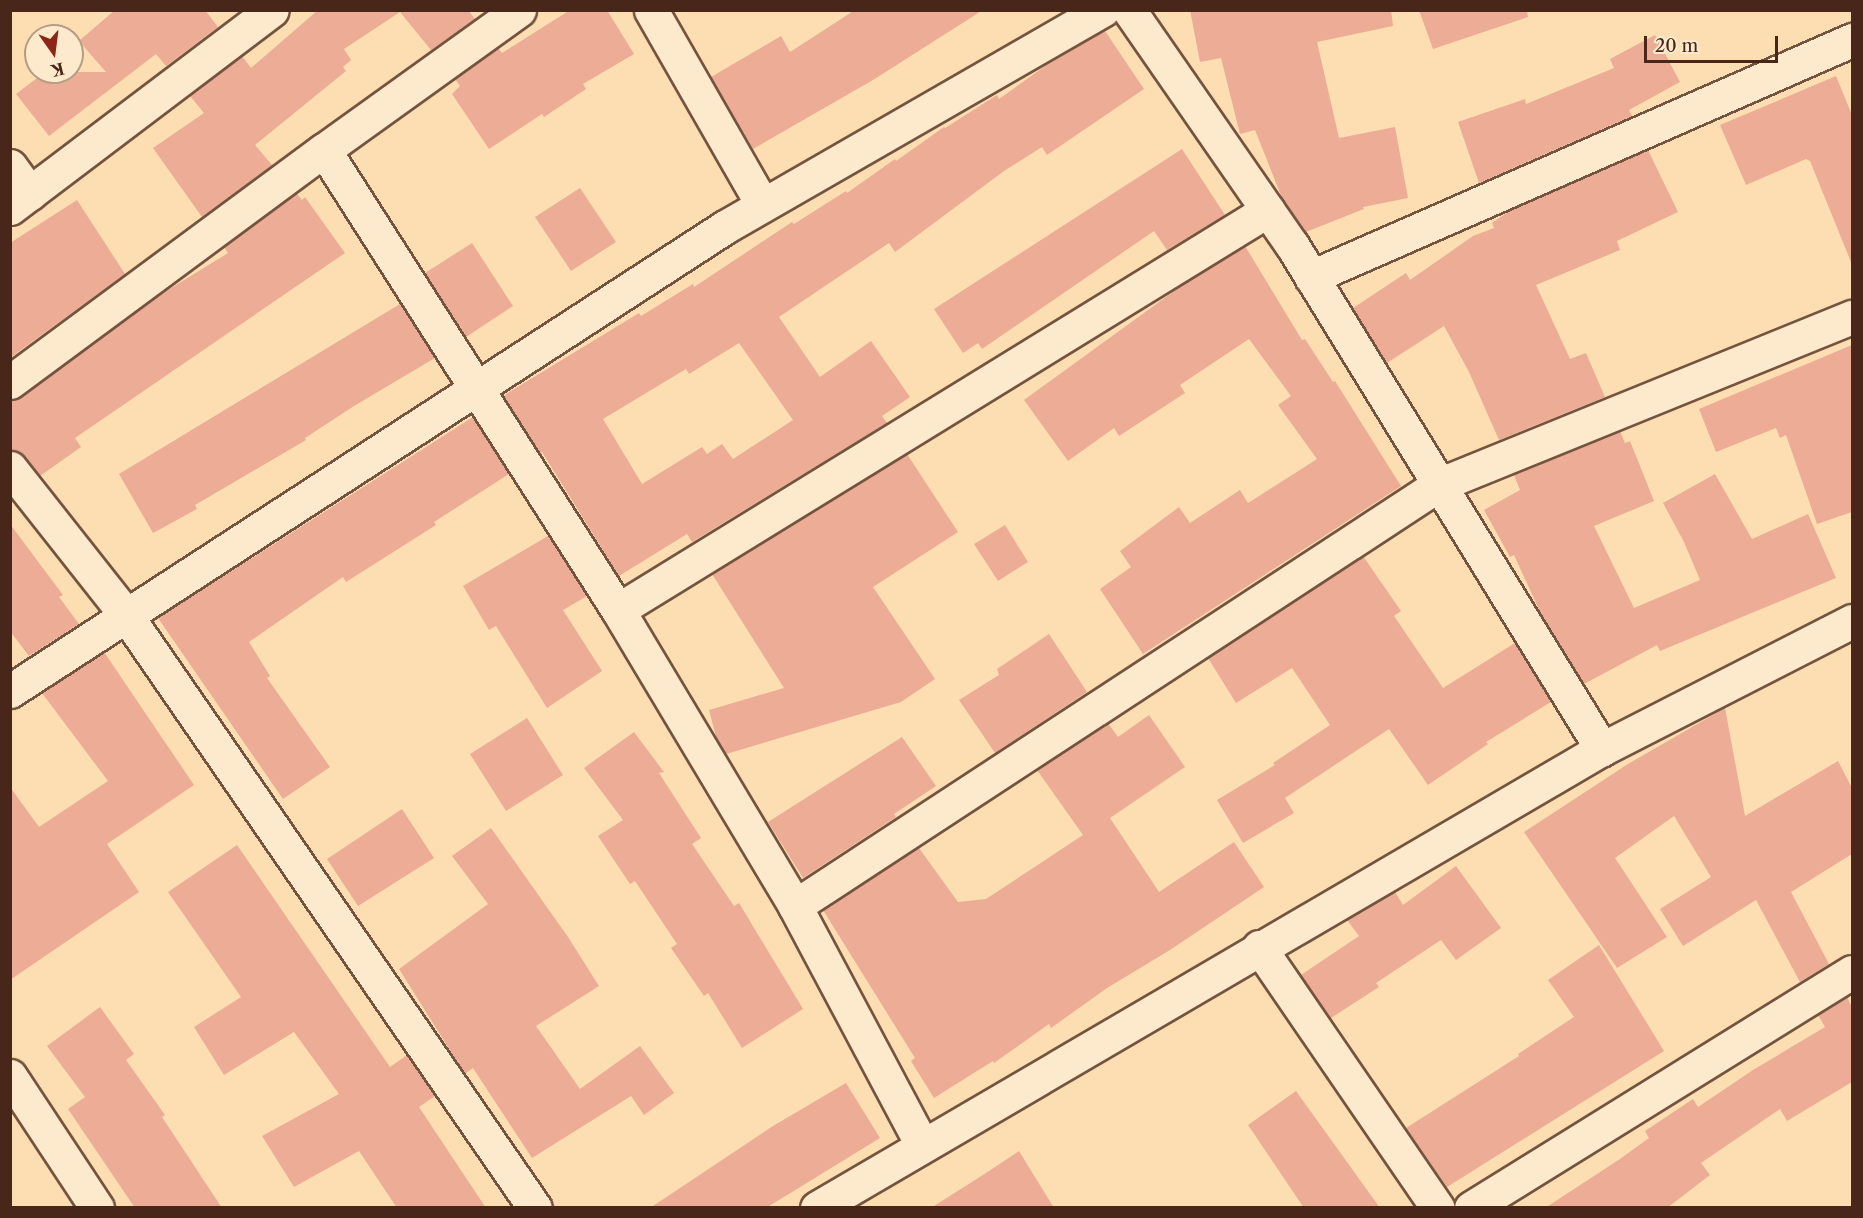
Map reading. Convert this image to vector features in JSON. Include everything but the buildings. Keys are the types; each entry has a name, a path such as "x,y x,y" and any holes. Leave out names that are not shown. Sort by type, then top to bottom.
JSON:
{"street":[{"path":"10,166 20,201 272,10"},
{"path":"10,382 324,150 519,10"},
{"path":"651,10 762,204"},
{"path":"10,692 476,386 762,204 1103,10"},
{"path":"1129,10 1268,210 1311,277 1602,749"},
{"path":"1311,277 1852,40"},
{"path":"324,150 618,610 795,906 922,1145"},
{"path":"618,610 1268,210"},
{"path":"795,906 1438,485 1852,317"},
{"path":"10,468 126,615 534,1208"},
{"path":"817,1208 1259,947 1602,749 1852,621"},
{"path":"1259,947 1438,1208"},
{"path":"1471,1208 1852,972"},
{"path":"10,1076 97,1208"}]}
